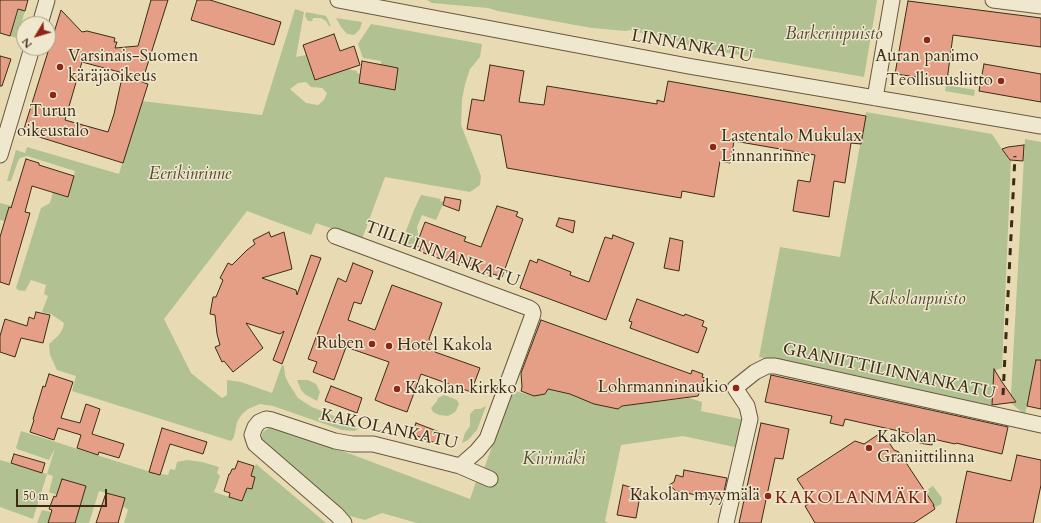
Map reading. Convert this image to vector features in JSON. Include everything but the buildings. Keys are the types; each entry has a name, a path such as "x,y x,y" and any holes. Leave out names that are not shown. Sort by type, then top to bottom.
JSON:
{"street":[{"path":"42,16 47,0"},
{"name":"LINNANKATU","path":"338,0 688,66 1041,126"},
{"path":"875,98 892,0"},
{"path":"993,0 1041,6"},
{"path":"0,155 30,56"},
{"name":"TIILILINNANKATU","path":"335,236 529,308 533,312"},
{"name":"KAKOLANKATU","path":"344,523 337,515 255,444 252,434 259,422 266,419 272,420 335,442 373,444 460,466 478,452 487,439 533,312"},
{"name":"GRANIITTILINNANKATU","path":"726,523 750,419 748,406 735,388 760,369 767,366 775,366 1041,426"},
{"path":"460,466 490,479"}],"green space":[{"name":"Barkerinpuisto","path":"427,0 877,0 864,77 694,47 665,37 637,31 592,28 488,8 432,3"},
{"path":"19,9 25,11 24,16 17,16"},
{"name":"Eerikinrinne","path":"295,9 304,12 296,57 306,55 315,80 347,69 357,71 357,73 360,74 359,83 395,89 398,68 381,65 381,61 363,58 358,44 371,24 482,44 480,57 470,69 465,84 462,100 461,125 481,176 480,185 470,192 385,177 362,239 316,223 311,235 247,211 164,319 191,373 222,398 227,395 227,380 241,382 272,393 282,365 284,366 285,376 298,398 312,407 356,425 358,429 355,431 342,430 273,406 260,404 248,409 242,414 237,422 234,437 231,441 72,391 76,376 57,370 50,355 49,344 59,335 64,323 51,314 42,312 48,296 44,294 46,285 31,280 25,291 18,290 16,288 41,208 50,203 53,192 68,197 75,171 27,156 20,158 11,181 7,181 16,150 25,153 27,147 119,174 141,101 262,115","holes":["306,82 311,87 322,88 327,93 324,100 318,105 306,103 290,89 298,83"]},
{"path":"306,12 326,16 331,26 329,26 326,21 321,18 313,18 312,21 308,21 305,16"},
{"path":"16,18 16,38 10,36"},
{"path":"336,18 362,22 360,29 354,35 347,34"},
{"path":"946,85 975,90 974,96 945,91"},
{"name":"Kakolanpuisto","path":"866,112 992,134 1009,160 1011,160 1002,368 994,371 992,407 759,357 780,247 840,257"},
{"path":"1025,139 1041,142 1041,366 1036,365 1025,415 1011,403 1016,402 1011,395"},
{"path":"421,195 441,199 440,201 444,202 436,220 422,215 417,227 418,235 412,248 401,244"},
{"path":"0,203 12,206 11,208 9,207 5,221 0,220"},
{"path":"297,380 308,380 316,384 320,392 317,401 306,395 301,390"},
{"name":"Kivimäki","path":"548,389 570,394 594,404 618,409 622,406 689,398 702,402 701,411 745,420 739,448 683,436 621,445 605,521 608,523 417,523 382,513 365,520 350,516 352,519 350,520 262,441 261,438 263,432 269,428 273,426 279,427 470,499 477,479 481,477 510,397 515,391 534,396"},
{"path":"444,395 457,400 459,404 456,411 448,416 439,415 433,412 431,408 438,398"},
{"path":"486,406 477,430 468,440 462,443 465,433 470,426 470,414 475,409 480,409"},
{"path":"21,431 160,475 168,475 170,469 175,470 177,462 187,460 202,462 219,467 217,473 220,476 214,492 242,501 247,488 252,489 255,477 251,476 256,464 326,523 124,523 128,510 123,507 125,498 99,491 89,523 75,523 86,486 62,479 57,495 49,492 53,476 47,474 55,448 49,460 17,449"},
{"path":"0,460 47,474 33,519 0,507"},
{"path":"933,486 942,498 941,504 934,508 932,506 934,504 925,491"},
{"path":"42,510 51,512 48,523 37,523"}],"railway":[{"path":"1003,395 1015,156"}],"place":[{"name":"Auran panimo","path":"927,40"},
{"name":"Varsinais-Suomen käräjäoikeus","path":"60,67"},
{"name":"Teollisuusliitto","path":"1001,81"},
{"name":"Turun oikeustalo","path":"53,95"},
{"name":"Lastentalo Mukulax Linnanrinne","path":"713,147"},
{"name":"Ruben","path":"372,344"},
{"name":"Hotel Kakola","path":"389,346"},
{"name":"Lohrmanninaukio","path":"736,388"},
{"name":"Kakolan kirkko","path":"397,389"},
{"name":"Kakolan Graniittilinna","path":"869,448"},
{"name":"Kakolan myymälä","path":"768,496"}],"district":[{"name":"KAKOLANMÄKI","path":"852,499"}]}
